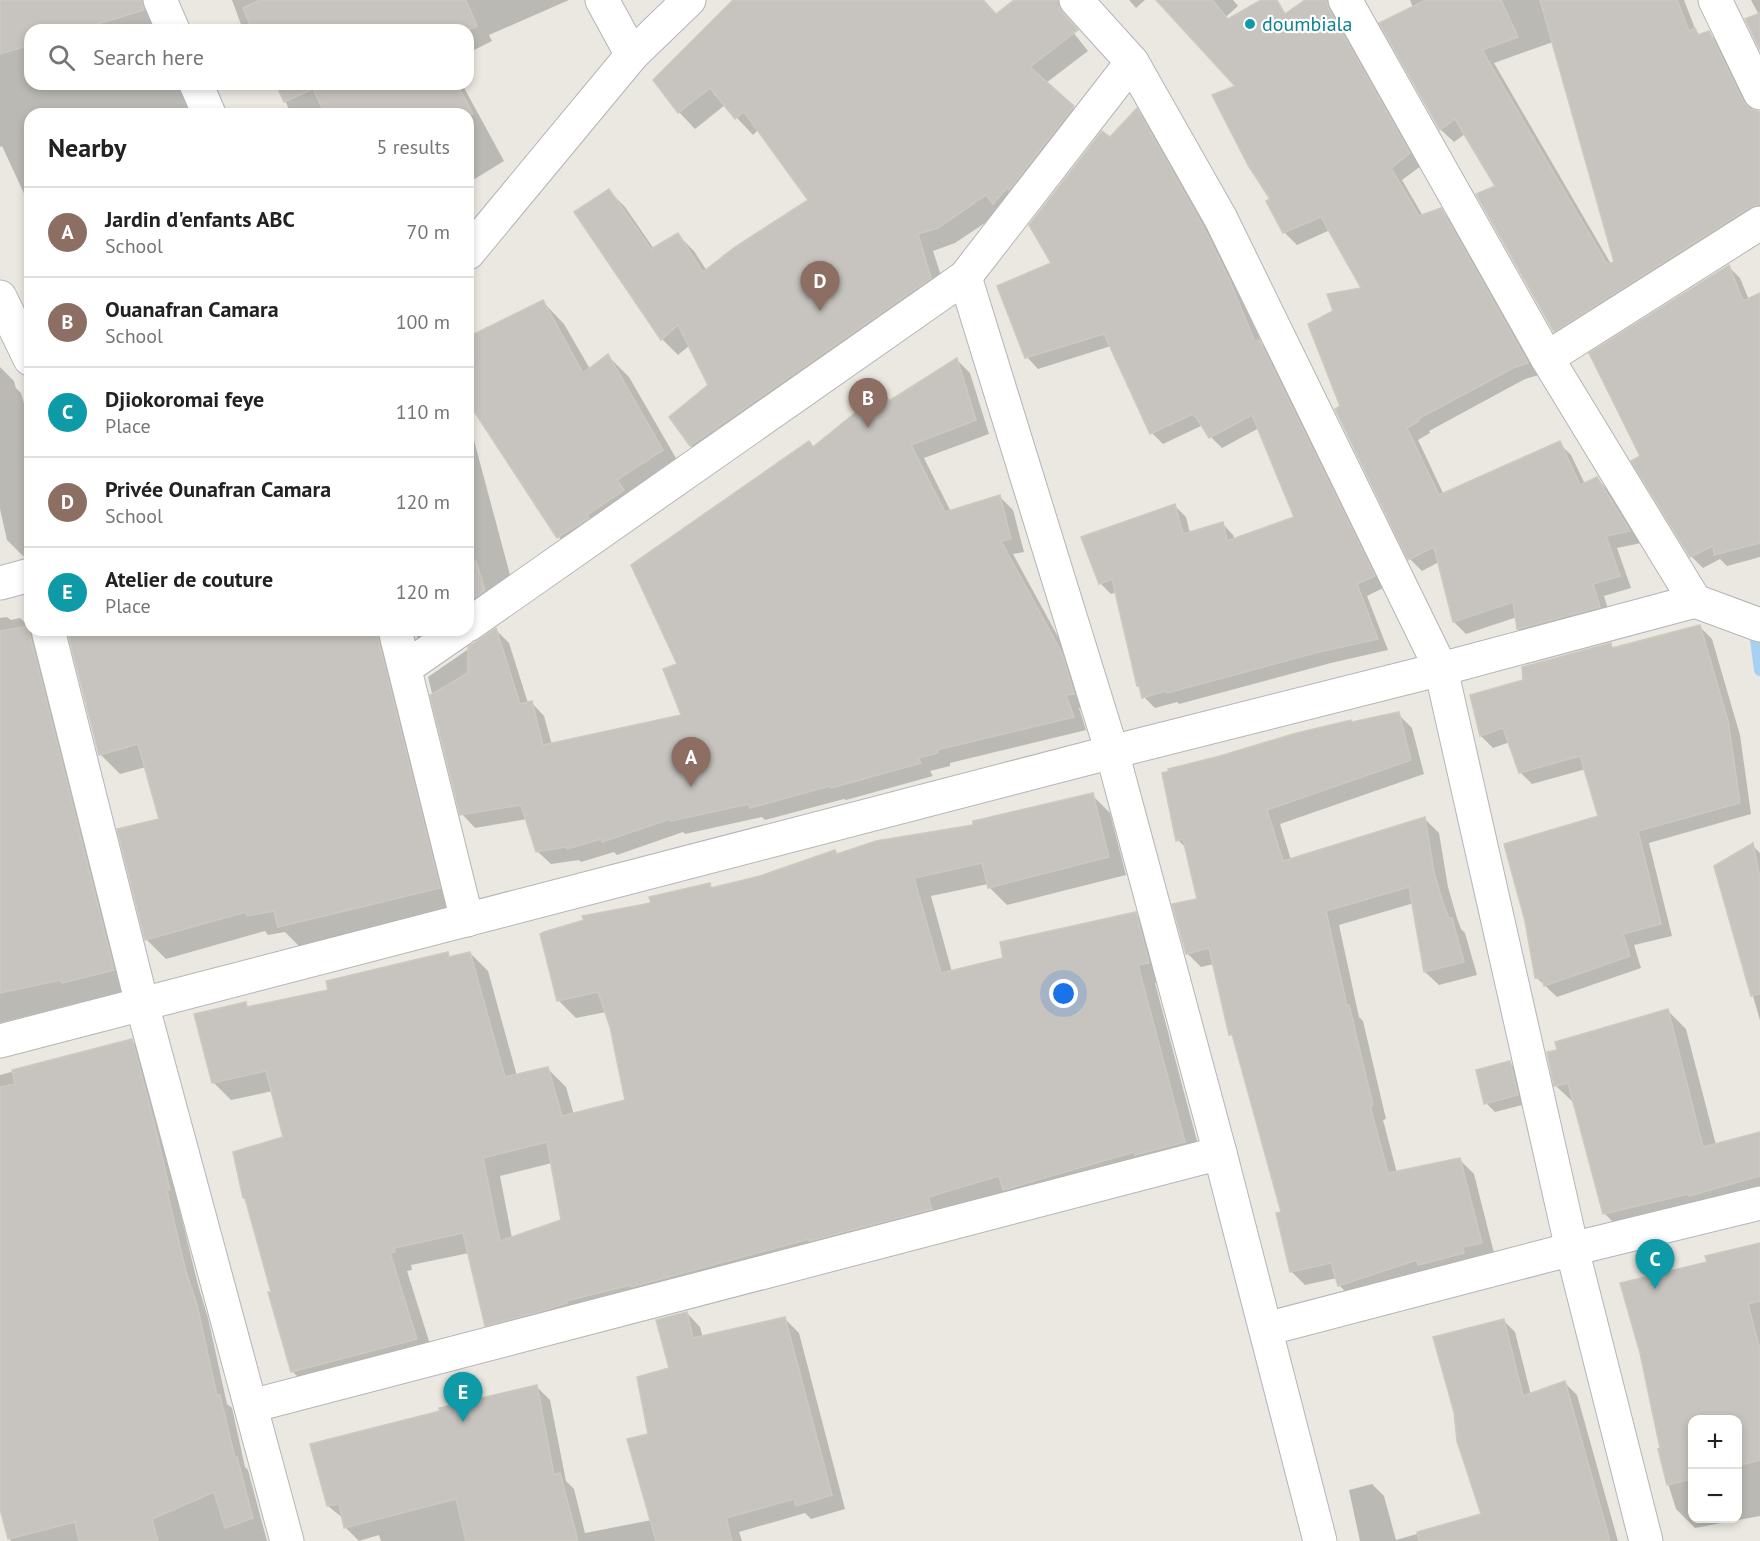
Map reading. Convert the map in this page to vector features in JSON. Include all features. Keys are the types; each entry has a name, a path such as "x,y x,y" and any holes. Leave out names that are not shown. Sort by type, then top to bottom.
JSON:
{"street":[{"path":"160,0 170,24"},
{"path":"602,0 632,56"},
{"path":"474,246 632,56 689,0"},
{"path":"1076,0 1132,62 1221,219 1441,669 1572,1249 1647,1541"},
{"path":"1346,0 1547,358 1695,601"},
{"path":"1715,0 1760,93"},
{"path":"474,621 965,277 1132,62"},
{"path":"199,90 206,108"},
{"path":"1547,358 1760,223"},
{"path":"965,277 1112,752 1221,1153 1320,1541"},
{"path":"0,297 24,347"},
{"path":"0,583 24,577"},
{"path":"0,1041 1112,752 1441,669 1695,601 1760,625"},
{"path":"50,636 142,1004 286,1541"},
{"path":"397,636 467,920"},
{"path":"405,668 451,636"},
{"path":"251,1406 1221,1153"},
{"path":"1266,1329 1572,1249 1760,1203"}],"building":[{"path":"0,0 142,0 144,10 98,24 24,24 24,47 0,54"},
{"path":"260,0 466,0 477,26 474,27 474,24 250,24 243,8"},
{"path":"733,0 983,0 996,14 1014,0 1058,0 1062,12 1078,30 1030,67 1074,106 1009,190 1008,187 993,204 986,195 938,228 918,234 931,278 690,446 669,417 708,385 678,325 661,340 574,212 609,189 651,249 678,233 703,272 735,247 808,200 744,112 735,119 710,88 678,113 653,80"},
{"path":"1156,0 1212,0 1228,19 1261,0 1277,0 1285,14 1305,0 1326,0 1410,153 1391,168 1419,216 1441,208 1528,363 1513,368 1418,419 1419,421 1407,428 1439,495 1560,441 1580,485 1597,477 1630,531 1606,536 1620,576 1593,584 1600,607 1517,629 1513,602 1453,622 1434,547 1408,560 1335,409 1340,406 1308,324 1333,311 1327,294 1361,288 1321,217 1283,233 1266,201 1270,199 1248,165 1212,95 1235,86"},
{"path":"1426,0 1501,0 1518,37 1482,50 1607,264 1614,262 1540,0 1677,0 1689,31 1695,28 1698,35 1709,31 1743,101 1750,109 1760,112 1760,204 1750,207 1554,332 1476,194 1495,186 1455,119 1440,130 1379,23"},
{"path":"1760,13 1760,50 1745,19"},
{"path":"279,90 311,90 284,102"},
{"path":"313,90 460,90 470,108 322,108"},
{"path":"1137,108 1204,228 1230,281 1255,342 1259,340 1375,576 1357,584 1378,639 1142,698 1139,686 1137,686 1112,579 1099,584 1081,537 1175,504 1183,534 1223,522 1227,541 1294,517 1252,415 1209,438 1193,414 1150,434 1104,334 1025,358 997,286 1051,263 1029,225 1102,131 1110,137"},
{"path":"1729,265 1743,301 1760,293 1760,543 1714,555 1713,546 1690,557 1631,461 1640,456 1589,353"},
{"path":"543,300 583,373 608,354 663,450 617,480 624,490 587,515 589,518 557,538 474,411 474,334"},
{"path":"957,358 976,420 911,445 945,512 1000,495 1011,539 1001,541 1062,653 1074,694 1066,695 1074,717 937,750 938,753 918,758 921,763 831,788 830,786 750,808 749,804 671,821 670,819 602,842 601,839 567,849 566,847 536,852 521,805 460,815 430,695 468,673 468,647 496,628 520,704 532,701 543,745 681,715 663,669 677,664 631,565 809,441 813,447 882,391 889,401"},
{"path":"474,561 476,561 485,590 474,598"},
{"path":"1700,625 1728,721 1740,803 1638,831 1661,924 1623,934 1630,956 1544,986 1542,978 1535,978 1525,921 1504,844 1598,816 1580,756 1519,773 1503,728 1480,736 1470,695 1523,680 1522,667 1611,643 1612,648"},
{"path":"24,627 24,636 30,636 114,970 62,983 61,980 0,993 0,631"},
{"path":"69,636 377,636 440,888 278,927 274,911 247,916 246,912 145,940 117,829 159,819 138,744 99,755"},
{"path":"1399,712 1411,760 1267,810 1283,861 1425,817 1434,872 1443,903 1449,918 1452,918 1464,962 1424,972 1409,887 1326,911 1347,1006 1349,1005 1373,1105 1370,1106 1388,1173 1460,1158 1482,1243 1463,1247 1464,1253 1418,1265 1417,1260 1338,1286 1331,1263 1290,1272 1276,1213 1281,1212 1232,1034 1229,1035 1209,948 1186,954 1172,904 1197,899 1183,839 1176,841 1162,773 1169,771 1168,769 1293,734 1351,720 1352,722"},
{"path":"1093,793 1109,857 988,888 982,863 914,878 941,973 1003,958 1000,942 1136,912 1149,963 1138,965 1185,1142 1135,1155 1134,1152 1003,1190 999,1176 928,1197 932,1209 809,1241 809,1239 631,1287 631,1285 566,1301 567,1303 538,1312 485,1326 463,1233 394,1248 395,1252 390,1253 417,1339 291,1372 268,1292 271,1292 245,1198 243,1198 233,1152 283,1137 266,1071 212,1083 194,1014 246,1002 247,1007 328,990 326,981 448,952 449,957 470,952 505,1077 548,1067 562,1116 625,1100 610,1027 598,992 557,1001 540,934 584,920 582,916 651,903 649,897 710,883 711,888 760,876 835,850 837,854 876,841 973,825 973,821","holes":["547,1142 561,1220 500,1241 483,1158"]},
{"path":"1753,843 1760,878 1760,994 1751,996 1714,866"},
{"path":"1668,1009 1703,1147 1760,1132 1760,1176 1689,1196 1688,1194 1603,1214 1568,1083 1554,1086 1547,1052 1557,1050 1555,1042"},
{"path":"132,1039 154,1122 170,1190 167,1191 186,1272 197,1305 217,1396 220,1395 235,1458 237,1457 253,1518 225,1528 214,1492 152,1519 158,1541 79,1541 75,1522 8,1539 0,1509 0,1087 15,1084 12,1070"},
{"path":"1510,1061 1518,1095 1484,1104 1476,1070"},
{"path":"1760,1243 1760,1301 1748,1304 1760,1350 1760,1460 1742,1465 1742,1415 1688,1415 1688,1480 1667,1485 1640,1353 1620,1283 1707,1262 1705,1256"},
{"path":"687,1312 693,1338 785,1317 832,1495 796,1506 794,1499 726,1518 732,1541 656,1541 627,1439 648,1434 637,1377 669,1368 656,1320"},
{"path":"1504,1319 1523,1396 1565,1381 1610,1541 1419,1541 1417,1532 1481,1514 1457,1441 1454,1412 1433,1337"},
{"path":"537,1385 554,1475 560,1473 578,1541 466,1541 456,1499 344,1528 339,1504 327,1506 310,1444 440,1411 439,1408"}],"waterway":[{"path":"1760,635 1756,640 1760,670"}],"place":[{"name":"doumbiala","path":"1250,24"},
{"name":"Privée Ounafran Camara","path":"820,311"},
{"name":"Ouanafran Camara","path":"868,428"},
{"name":"Jardin d'enfants ABC","path":"691,787"},
{"name":"Djiokoromai feye","path":"1655,1289"},
{"name":"Atelier de couture","path":"463,1422"}]}
